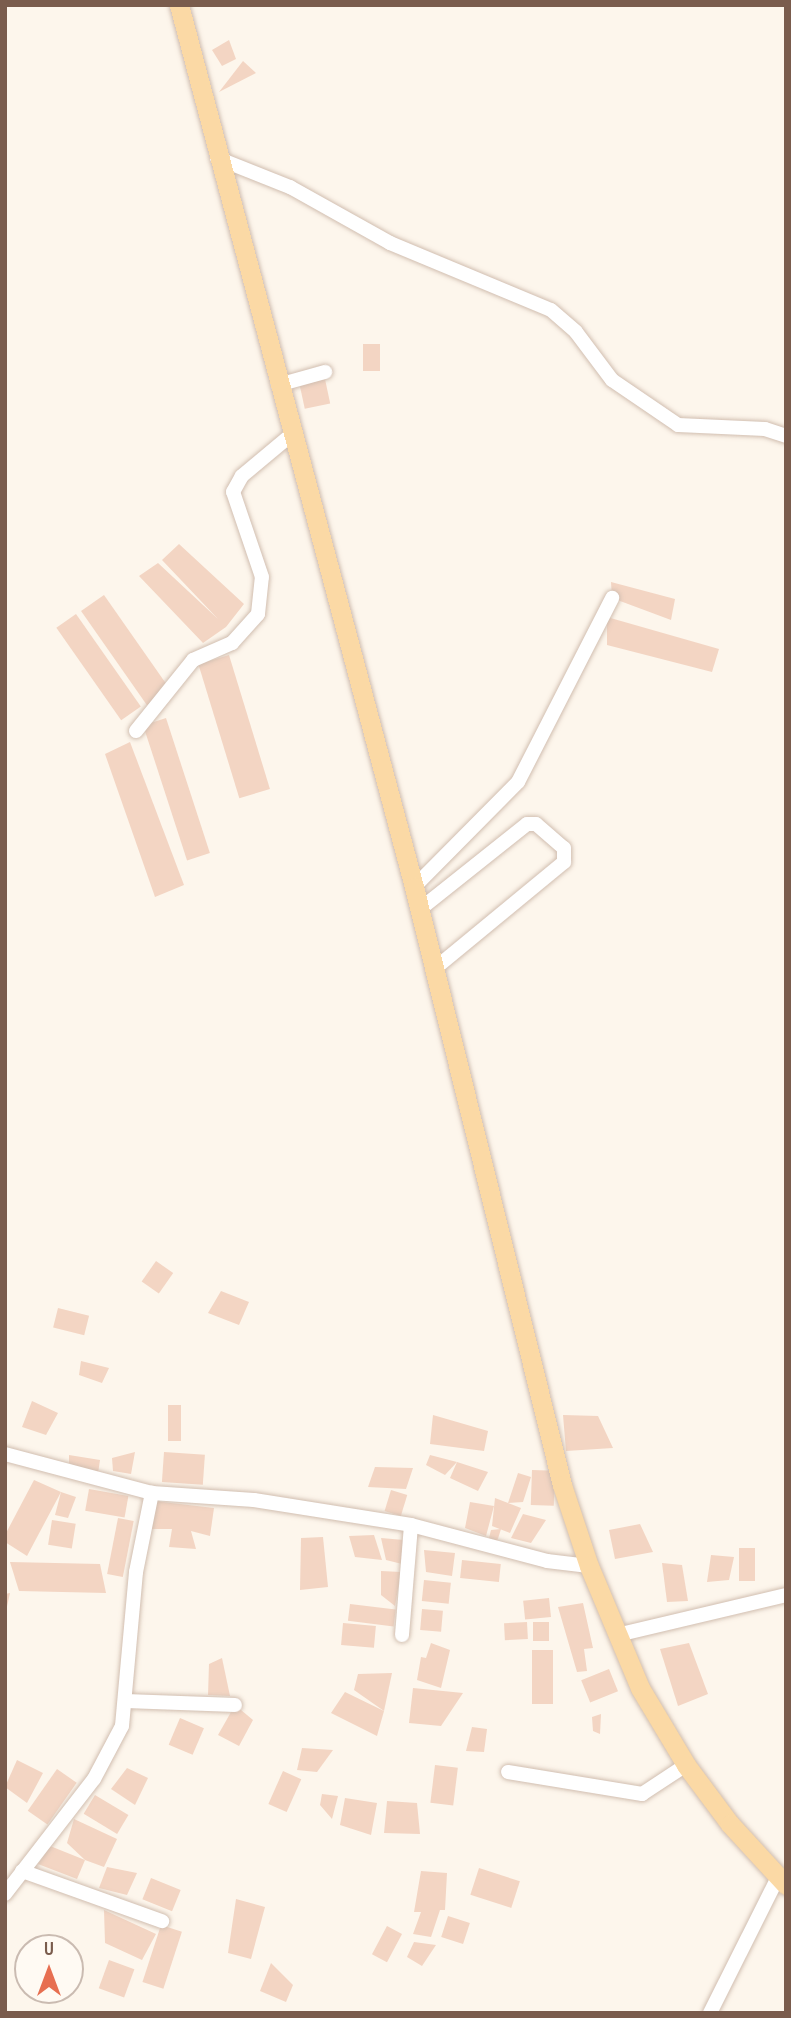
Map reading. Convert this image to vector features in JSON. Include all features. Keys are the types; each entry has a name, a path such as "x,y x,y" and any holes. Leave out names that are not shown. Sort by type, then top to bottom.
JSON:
{"main road":[{"path":"179,5 217,158 414,887 562,1485 589,1566 640,1688 686,1765 782,1881"}],"street":[{"path":"217,158 290,187 390,243 551,310 576,332 612,380 678,425 765,429 786,436"},
{"path":"278,385 325,372"},
{"path":"136,731 193,660 232,643 253,625 263,601 262,577 233,492 242,476 291,435"},
{"path":"414,887 518,782 612,598"},
{"path":"419,910 527,824 536,824 564,848 564,862 434,969"},
{"path":"5,1454 152,1493 254,1500 411,1525 547,1562 589,1566"},
{"path":"5,1894 104,1764 122,1726 136,1572 152,1493"},
{"path":"402,1635 411,1525"},
{"path":"617,1635 786,1595"},
{"path":"126,1701 234,1705"},
{"path":"509,1772 642,1794 686,1765"},
{"path":"22,1871 162,1921"},
{"path":"709,2013 782,1881"}],"building":[{"path":"229,40 236,59 222,66 212,50"},
{"path":"243,61 256,73 219,92"},
{"path":"363,344 380,344 380,371 363,371"},
{"path":"325,379 330,403 305,409 300,384"},
{"path":"179,544 244,604 226,627 203,643 139,576 158,563 218,619 162,560"},
{"path":"611,582 675,599 671,620 612,598"},
{"path":"104,595 170,689 147,705 81,611"},
{"path":"76,614 141,707 121,720 56,628"},
{"path":"607,617 719,649 712,672 607,645"},
{"path":"229,655 270,789 239,798 198,664"},
{"path":"166,718 210,853 187,860 143,725"},
{"path":"130,742 184,885 155,897 105,754"},
{"path":"156,1261 173,1273 159,1294 142,1281"},
{"path":"221,1291 249,1302 239,1325 208,1313"},
{"path":"58,1308 89,1316 84,1335 53,1327"},
{"path":"81,1361 109,1368 102,1383 79,1375"},
{"path":"32,1401 58,1413 46,1435 22,1427"},
{"path":"168,1405 181,1405 181,1441 168,1441"},
{"path":"433,1415 488,1431 484,1451 430,1444"},
{"path":"563,1415 598,1416 613,1448 566,1451"},
{"path":"135,1452 131,1474 113,1471 112,1458"},
{"path":"164,1452 205,1455 203,1485 162,1482"},
{"path":"69,1455 100,1460 97,1480 69,1463"},
{"path":"430,1455 457,1462 445,1475 426,1465"},
{"path":"457,1462 488,1472 478,1491 450,1478"},
{"path":"375,1467 413,1468 406,1489 368,1487"},
{"path":"532,1470 555,1471 554,1506 531,1505"},
{"path":"518,1473 531,1477 523,1502 508,1503"},
{"path":"34,1480 61,1492 27,1556 5,1542 5,1535"},
{"path":"89,1489 128,1496 125,1518 85,1511"},
{"path":"391,1490 407,1495 401,1516 385,1511"},
{"path":"61,1492 76,1497 68,1518 55,1515"},
{"path":"495,1498 521,1508 510,1533 492,1526"},
{"path":"154,1501 214,1508 210,1536 191,1531 196,1549 169,1547 172,1529 151,1529"},
{"path":"470,1502 494,1506 486,1536 465,1528"},
{"path":"523,1514 546,1520 531,1543 511,1538"},
{"path":"118,1518 134,1521 123,1577 107,1574"},
{"path":"52,1520 76,1524 72,1548 48,1545"},
{"path":"640,1524 653,1552 615,1559 609,1530"},
{"path":"501,1529 495,1548 487,1546 491,1530"},
{"path":"374,1535 382,1560 355,1557 349,1536"},
{"path":"323,1537 328,1587 300,1590 301,1538"},
{"path":"381,1538 404,1540 402,1564 386,1560"},
{"path":"739,1548 755,1548 755,1581 739,1581"},
{"path":"424,1550 455,1553 452,1576 426,1572"},
{"path":"711,1555 734,1557 729,1580 707,1582"},
{"path":"462,1560 501,1564 499,1582 460,1578"},
{"path":"10,1562 100,1564 106,1593 19,1591"},
{"path":"662,1563 682,1565 688,1601 667,1602"},
{"path":"381,1571 401,1572 395,1606 381,1595"},
{"path":"424,1580 451,1583 449,1604 422,1601"},
{"path":"10,1593 6,1611 5,1611 5,1594"},
{"path":"549,1598 551,1617 525,1620 523,1601"},
{"path":"583,1603 593,1648 584,1649 587,1671 577,1672 558,1607"},
{"path":"350,1604 396,1610 394,1626 348,1621"},
{"path":"422,1609 443,1611 441,1632 420,1630"},
{"path":"527,1622 528,1639 505,1640 504,1623"},
{"path":"533,1622 549,1622 549,1641 533,1641"},
{"path":"343,1623 376,1626 374,1648 341,1645"},
{"path":"431,1643 450,1650 441,1688 417,1680 421,1657 426,1658"},
{"path":"689,1643 708,1694 678,1706 660,1649"},
{"path":"532,1650 553,1650 553,1704 532,1704"},
{"path":"222,1658 230,1696 208,1695 209,1664"},
{"path":"609,1669 618,1691 590,1702 581,1680"},
{"path":"392,1673 384,1711 354,1690 358,1674"},
{"path":"413,1688 463,1693 441,1726 409,1723"},
{"path":"345,1692 384,1711 377,1736 331,1713"},
{"path":"235,1705 253,1720 239,1746 218,1735"},
{"path":"601,1714 600,1734 593,1731 592,1717"},
{"path":"180,1718 204,1728 193,1755 169,1745"},
{"path":"472,1727 487,1729 484,1752 466,1751"},
{"path":"302,1748 333,1750 317,1772 297,1770"},
{"path":"17,1760 43,1773 27,1803 5,1787"},
{"path":"435,1765 458,1768 453,1806 430,1803"},
{"path":"127,1768 148,1778 135,1805 111,1789"},
{"path":"57,1769 77,1783 47,1825 28,1811"},
{"path":"283,1771 301,1779 287,1812 268,1804"},
{"path":"322,1794 338,1796 332,1819 320,1805"},
{"path":"95,1795 128,1815 117,1834 84,1814"},
{"path":"345,1798 377,1803 371,1835 340,1825"},
{"path":"387,1801 417,1803 420,1834 384,1833"},
{"path":"74,1819 117,1839 104,1867 85,1860 67,1843"},
{"path":"50,1846 85,1860 77,1879 38,1864"},
{"path":"107,1867 137,1873 127,1895 99,1888"},
{"path":"479,1868 520,1881 511,1908 470,1895"},
{"path":"421,1871 447,1873 445,1910 440,1910 431,1937 413,1934 421,1912 414,1912"},
{"path":"151,1878 181,1890 172,1911 142,1899"},
{"path":"236,1899 265,1907 251,1959 228,1953"},
{"path":"104,1910 156,1934 142,1960 105,1943"},
{"path":"448,1916 470,1923 463,1944 441,1937"},
{"path":"161,1925 182,1932 163,1989 142,1982"},
{"path":"387,1926 402,1934 387,1962 372,1954"},
{"path":"414,1942 436,1945 422,1966 407,1957"},
{"path":"109,1960 134,1969 124,1997 99,1988"},
{"path":"271,1963 293,1985 286,2002 260,1991"}]}
